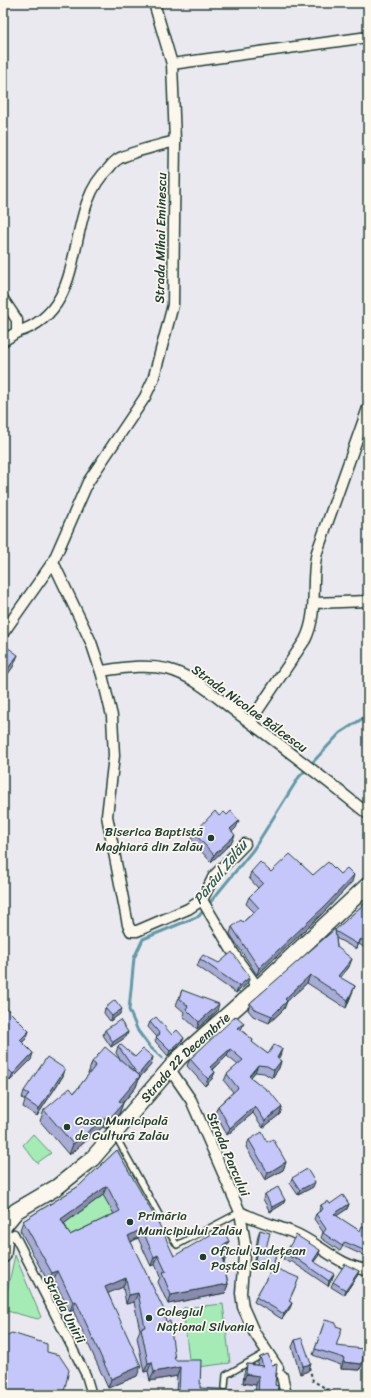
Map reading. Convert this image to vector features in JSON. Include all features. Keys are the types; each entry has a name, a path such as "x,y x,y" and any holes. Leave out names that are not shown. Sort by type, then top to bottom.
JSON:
{"main road":[{"name":"Strada 22 Decembrie","path":"7,1231 16,1211 57,1187 76,1173 114,1134 169,1068 258,988 368,885"},
{"path":"3,1212 3,1220"},
{"path":"3,1255 7,1231"}],"street":[{"name":"Strada Mihai Eminescu","path":"3,633 53,562 88,482 145,397 153,380 173,305 175,141 172,64 154,3"},
{"path":"172,64 368,37"},
{"path":"3,341 17,332 26,329 42,318 52,309 63,292 76,253 86,202 99,176 119,158 175,141"},
{"path":"3,299 17,320 17,332"},
{"path":"250,722 305,640 311,628 317,552 368,408"},
{"path":"53,562 91,642 101,671 112,716 114,756 107,816 128,925 131,931 137,931 188,909 202,900 214,876 245,844"},
{"path":"314,603 368,601"},
{"name":"Strada Nicolae Bălcescu","path":"101,671 136,666 166,669 183,674 318,773 368,814"},
{"path":"202,900 212,920 236,959 258,988"},
{"name":"Strada Parcului","path":"169,1068 192,1100 240,1212 261,1222 312,1241 351,1266 368,1270"},
{"path":"240,1212 245,1243 241,1293 243,1307 254,1332 280,1372 286,1395"},
{"name":"Strada Unirii","path":"7,1231 86,1375 92,1395"}],"lane":[{"path":"114,1134 161,1218"},
{"path":"170,1234 177,1245 240,1212"},
{"path":"225,1387 226,1375 268,1352"}],"path":[{"path":"306,1364 308,1364 313,1381 338,1395"}],"shaded area":[{"path":"238,1262 235,1290 240,1319 260,1352 255,1356 259,1360 265,1358 276,1377 280,1390 279,1395 174,1395 173,1376 150,1381 137,1376 108,1388 73,1310 123,1289 220,1270 224,1263"}],"green space":[{"path":"33,1134 51,1153 37,1163 23,1145"},
{"path":"110,1190 122,1217 67,1244 58,1228"},
{"path":"15,1255 41,1317 38,1319 3,1310"},
{"path":"223,1304 230,1363 190,1368 183,1308"}],"building":[{"path":"3,644 18,655 3,675"},
{"name":"Biserica Baptistă Maghiară din Zalău","path":"215,811 219,816 224,812 227,815 231,811 239,821 230,829 235,835 214,855 194,833"},
{"path":"290,854 313,875 328,862 340,874 347,868 354,875 325,906 259,968 232,927 241,920 243,922 259,908 249,897 263,883 251,872 260,862 271,872"},
{"path":"368,900 368,944 361,939 357,944 335,930"},
{"path":"335,929 337,947 352,959 338,976 355,986 348,1000 310,975 285,999 287,1001 272,1016 255,1009 250,1003"},
{"path":"232,952 250,977 239,986 200,959 203,955 219,963"},
{"path":"182,990 219,1004 199,1022 186,1009 188,1006 179,998"},
{"path":"115,1000 122,1009 112,1016 105,1008"},
{"path":"3,1005 29,1031 20,1040 33,1053 13,1074 3,1064"},
{"path":"236,1016 244,1023 238,1028 253,1040 252,1042 268,1054 274,1045 282,1049 277,1058 281,1061 274,1070 267,1066 258,1065 249,1076 271,1093 282,1107 265,1121 255,1106 230,1128 218,1106 238,1088 227,1074 243,1060 230,1049 210,1067 215,1072 208,1079 190,1059"},
{"path":"156,1017 172,1035 177,1030 184,1038 170,1051 156,1037 160,1034 150,1022"},
{"path":"120,1020 128,1032 113,1042 105,1030"},
{"path":"120,1044 135,1057 143,1049 153,1057 138,1075 118,1046"},
{"path":"105,1047 140,1076 119,1101 123,1103 110,1118 107,1116 73,1144 44,1110 70,1088 74,1093 96,1065 92,1062"},
{"path":"47,1057 65,1069 39,1109 25,1100 29,1094 24,1091"},
{"path":"262,1132 267,1142 273,1139 286,1162 268,1173 249,1140"},
{"path":"117,1150 161,1228 174,1256 222,1228 229,1241 223,1245 227,1254 222,1256 228,1284 171,1295 162,1273 166,1272 158,1255 154,1257 142,1229 128,1236 164,1310 166,1322 170,1321 175,1360 201,1360 200,1388 234,1390 234,1395 179,1395 180,1367 154,1372 152,1362 148,1363 141,1328 145,1327 138,1293 129,1295 126,1278 105,1287 141,1366 111,1379 76,1301 73,1302 58,1271 52,1273 23,1221 79,1186","holes":["107,1186 120,1211 70,1235 61,1219"]},
{"path":"307,1169 315,1182 300,1190 292,1178"},
{"path":"278,1187 285,1200 272,1207 265,1194"},
{"path":"343,1195 349,1204 334,1214 360,1231 362,1226 367,1228 368,1226 368,1252 345,1242 342,1246 323,1233 326,1229 316,1214 323,1209 321,1205 328,1201 330,1204"},
{"path":"260,1230 270,1233 265,1252 276,1255 273,1266 255,1261"},
{"path":"296,1235 320,1250 313,1261 334,1274 329,1281 293,1256 292,1258 285,1254"},
{"path":"345,1264 359,1271 346,1290 333,1282"},
{"path":"273,1267 299,1278 289,1301 292,1303 284,1314 256,1297"},
{"path":"325,1320 336,1323 336,1326 342,1328 336,1346 364,1349 362,1364 343,1362 344,1358 315,1349"},
{"path":"12,1333 47,1344 47,1352 59,1355 69,1370 64,1392 74,1395 3,1395 3,1337"},
{"path":"302,1338 311,1364 303,1366 295,1340"},
{"path":"268,1354 272,1365 277,1364 275,1385 278,1386 277,1395 258,1395 259,1376 246,1374 247,1364 263,1366 260,1357"}],"waterway":[{"name":"Pârâul Zalău","path":"162,1058 150,1047 138,1031 129,1010 134,958 143,939 199,916 253,850 299,777 340,733 368,715"}],"place":[{"name":"Biserica Baptistă Maghiară din Zalău","path":"211,838"},
{"name":"Casa Municipală de Cultură Zalău","path":"67,1127"},
{"name":"Primăria Municipiului Zalău","path":"130,1222"},
{"name":"Oficiul Județean Poștal Sălaj","path":"203,1257"},
{"name":"Colegiul Național Silvania","path":"149,1318"}]}
